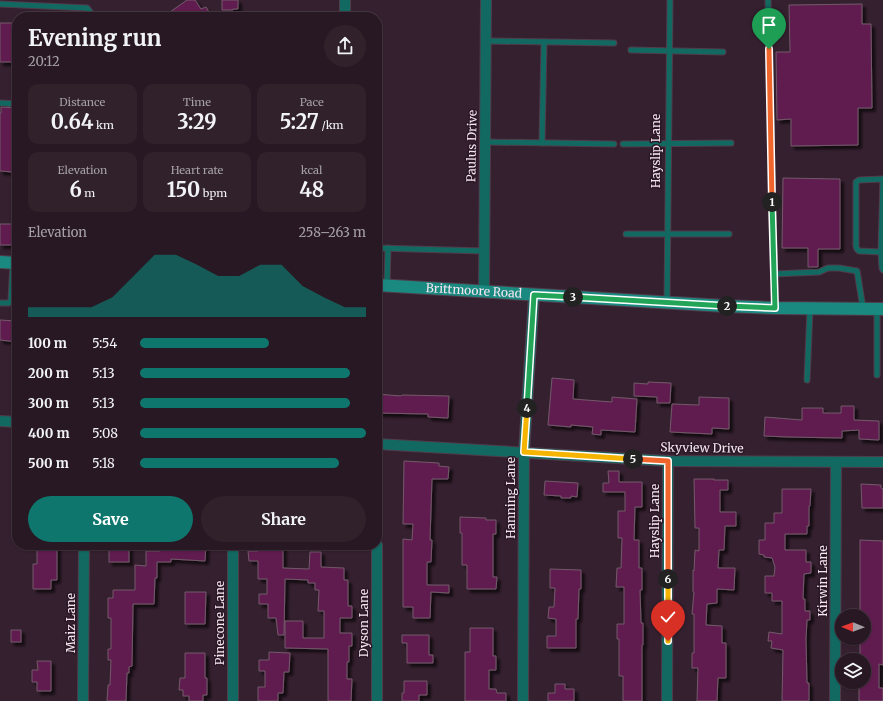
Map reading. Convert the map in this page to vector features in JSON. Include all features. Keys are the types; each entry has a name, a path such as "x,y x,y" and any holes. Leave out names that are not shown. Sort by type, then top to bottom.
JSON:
{"main road":[{"path":"0,262 12,263"},
{"name":"Brittmoore Road","path":"382,285 775,308 880,309"}],"street":[{"path":"345,0 345,12"},
{"name":"Paulus Drive","path":"484,292 486,0"},
{"name":"Hanning Lane","path":"523,701 524,452 534,295"},
{"path":"0,421 12,422"},
{"name":"Skyview Drive","path":"382,444 668,461 883,462"},
{"name":"Hayslip Lane","path":"667,701 668,461"},
{"name":"Kirwin Lane","path":"835,701 836,462"},
{"name":"Maiz Lane","path":"83,701 84,550"},
{"name":"Pinecone Lane","path":"233,550 233,701"},
{"name":"Dyson Lane","path":"377,550 377,701"}],"lane":[{"name":"Hayslip Lane","path":"667,302 670,0"},
{"path":"768,0 775,308"},
{"path":"0,4 87,8 90,12"},
{"path":"486,41 614,42"},
{"path":"542,143 544,42"},
{"path":"631,50 723,52"},
{"path":"0,103 12,104"},
{"path":"485,142 614,144"},
{"path":"623,144 731,143"},
{"path":"881,252 863,252 859,251 856,246 855,184 859,180 883,179 881,252 883,270"},
{"path":"626,234 729,234"},
{"path":"382,248 484,251"},
{"path":"382,285 388,248"},
{"path":"774,274 819,272 828,268 858,271 864,308"},
{"path":"0,303 9,304 11,301 12,292"},
{"path":"807,380 810,308"},
{"path":"877,375 880,309"}],"building":[{"path":"187,0 195,0 201,9 206,7 209,12 170,12"},
{"path":"222,0 238,0 238,9 222,10"},
{"path":"862,4 862,24 871,24 872,108 858,108 858,145 791,146 791,119 777,120 776,52 790,52 789,5"},
{"path":"0,23 12,23 12,62 0,62"},
{"path":"1,107 12,108 12,172 0,171"},
{"path":"783,178 840,179 840,249 818,249 818,267 808,267 808,248 782,248"},
{"path":"0,224 12,224 12,245 0,245"},
{"path":"0,320 12,321 12,341 0,340"},
{"path":"552,378 574,380 573,399 612,402 612,397 637,399 635,432 601,430 601,435 592,434 593,427 548,425"},
{"path":"648,382 671,383 670,403 657,403 657,397 634,396 634,383 648,384"},
{"path":"382,394 449,396 448,418 428,417 428,414 382,413"},
{"path":"699,397 729,398 729,429 712,428 712,434 670,432 672,404 699,405"},
{"path":"841,406 854,406 854,420 879,421 879,440 859,439 859,430 842,431 842,438 764,436 765,417 802,420 802,408 823,408 823,413 841,413"},
{"path":"404,461 439,463 439,466 449,467 448,479 432,479 430,540 432,540 431,562 427,562 427,585 449,585 449,593 431,592 430,618 413,618 413,607 403,607 403,539 412,540 413,524 403,524"},
{"path":"608,471 619,471 619,482 642,482 642,507 635,507 634,540 639,540 639,568 642,568 642,590 640,590 641,623 643,623 642,701 623,701 623,676 619,676 619,639 617,639 617,624 624,624 624,587 616,587 617,568 621,568 622,538 618,538 618,511 625,511 625,492 603,492 603,483 609,483"},
{"path":"694,479 728,480 728,490 720,490 720,512 736,512 736,526 725,526 724,550 719,550 718,568 735,568 734,590 717,589 717,603 707,604 706,625 722,626 722,643 726,643 726,678 718,678 717,701 697,701 698,668 692,668 692,653 694,653 694,614 692,614 694,592 693,570 694,571 695,550 699,551 699,528 695,528"},
{"path":"545,481 578,483 577,497 571,496 571,498 561,498 561,496 544,495"},
{"path":"861,484 881,485 881,488 883,489 883,508 862,508"},
{"path":"782,489 811,489 809,526 807,526 807,534 785,534 785,550 806,550 806,562 811,562 811,573 804,574 803,599 805,599 805,611 810,611 810,620 807,620 806,639 809,701 782,701 783,650 771,648 772,641 768,641 769,632 782,634 782,601 772,601 772,593 765,593 765,576 774,576 775,567 772,558 764,557 764,555 759,554 759,540 765,540 765,523 774,523 774,513 782,513"},
{"path":"460,517 496,520 496,534 493,534 493,577 497,577 496,589 467,589 467,565 462,565 462,533 460,533"},
{"path":"860,540 883,541 883,665 879,664 879,688 883,688 883,701 859,701 859,689 871,689 871,653 860,653 860,645 871,645 871,609 860,609"},
{"path":"37,550 57,550 57,580 51,580 51,589 33,589 33,564 37,564"},
{"path":"109,550 129,550 129,562 109,562"},
{"path":"206,550 205,561 171,559 171,562 157,562 154,604 133,604 132,666 129,667 129,673 127,673 126,701 107,701 108,685 110,685 111,660 108,660 108,649 111,649 111,618 108,618 108,598 113,598 113,590 135,590 135,565 146,566 146,551"},
{"path":"283,550 283,568 309,569 310,552 321,552 321,567 344,568 344,580 348,580 348,606 352,606 352,618 340,618 340,633 352,633 352,646 349,646 349,662 347,662 347,679 352,679 351,701 328,701 328,649 285,648 285,621 303,621 303,638 324,638 324,611 318,611 319,590 315,590 315,583 308,583 308,580 285,579 284,635 278,635 276,618 268,618 268,604 259,604 259,594 267,594 267,579 258,579 258,561 249,561 248,551"},
{"path":"550,569 581,570 578,619 576,619 576,648 547,648 547,636 556,636 556,619 548,618 549,607 554,607 555,588 550,588"},
{"path":"185,592 206,592 205,624 185,624"},
{"path":"470,628 493,628 493,656 496,656 496,670 489,670 489,689 496,689 497,693 506,693 506,701 465,701 465,652 470,652"},
{"path":"11,630 21,630 21,642 11,642"},
{"path":"402,635 429,635 429,655 433,655 433,663 407,663 407,643 402,643"},
{"path":"269,652 290,653 289,672 284,672 283,693 278,693 278,701 258,701 258,687 265,687 265,671 259,671 259,660 269,660"},
{"path":"185,653 205,653 207,695 203,695 203,701 189,701 189,696 183,696 183,690 179,690 180,678 185,678"},
{"path":"37,661 51,661 51,691 37,691 37,682 32,682 32,670 38,670"},
{"path":"404,681 427,681 427,695 419,695 419,701 402,701"},
{"path":"555,684 565,684 565,689 574,689 574,701 548,701 548,693 555,693"}],"route":[{"path":"668,641 668,461 524,452 534,295 775,308 769,49"}]}
